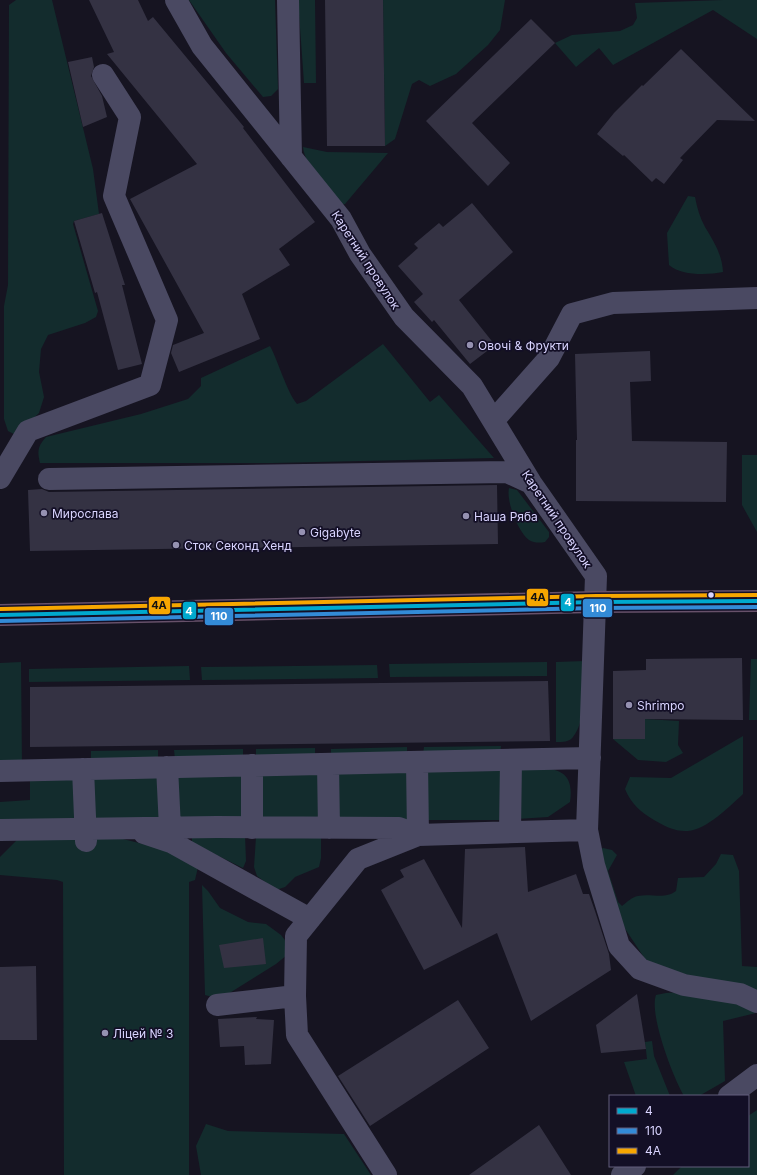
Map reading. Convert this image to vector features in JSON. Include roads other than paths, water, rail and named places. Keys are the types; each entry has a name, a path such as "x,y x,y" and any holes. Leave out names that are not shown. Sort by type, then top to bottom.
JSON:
{"highway":[{"path":"0,615 596,602 757,601"}],"street":[{"name":"Каретний провулок","path":"176,0 202,46 341,219 360,254 404,317 472,386 531,483 596,576 587,830 594,865 619,946 640,969 684,985 740,994 757,1002"},
{"path":"288,0 292,157"},
{"path":"0,478 28,431 150,385 167,320 114,196 130,117 103,75"},
{"path":"494,420 549,358 572,314 613,303 757,298"},
{"path":"49,479 507,472 531,483"},
{"path":"0,771 590,758"},
{"path":"510,760 510,832"},
{"path":"418,762 418,835"},
{"path":"328,764 329,828"},
{"path":"252,765 252,828"},
{"path":"167,767 170,828"},
{"path":"83,769 86,835"},
{"path":"0,830 86,835 130,828 399,828 418,835"},
{"path":"130,828 171,842 310,919"},
{"path":"386,1175 297,1035 295,996 296,936 358,859 418,835 587,830"},
{"path":"217,1005 295,996"},
{"path":"730,1095 757,1075"},
{"path":"622,1175 634,1167"}],"place":[{"name":"Овочі & Фрукти","path":"470,345"},
{"name":"Мирослава","path":"44,513"},
{"name":"Наша Ряба","path":"466,516"},
{"name":"Gigabyte","path":"302,532"},
{"name":"Сток Секонд Хенд","path":"176,545"},
{"name":"Shrimpo","path":"629,705"},
{"name":"Ліцей № 3","path":"105,1033"}]}
